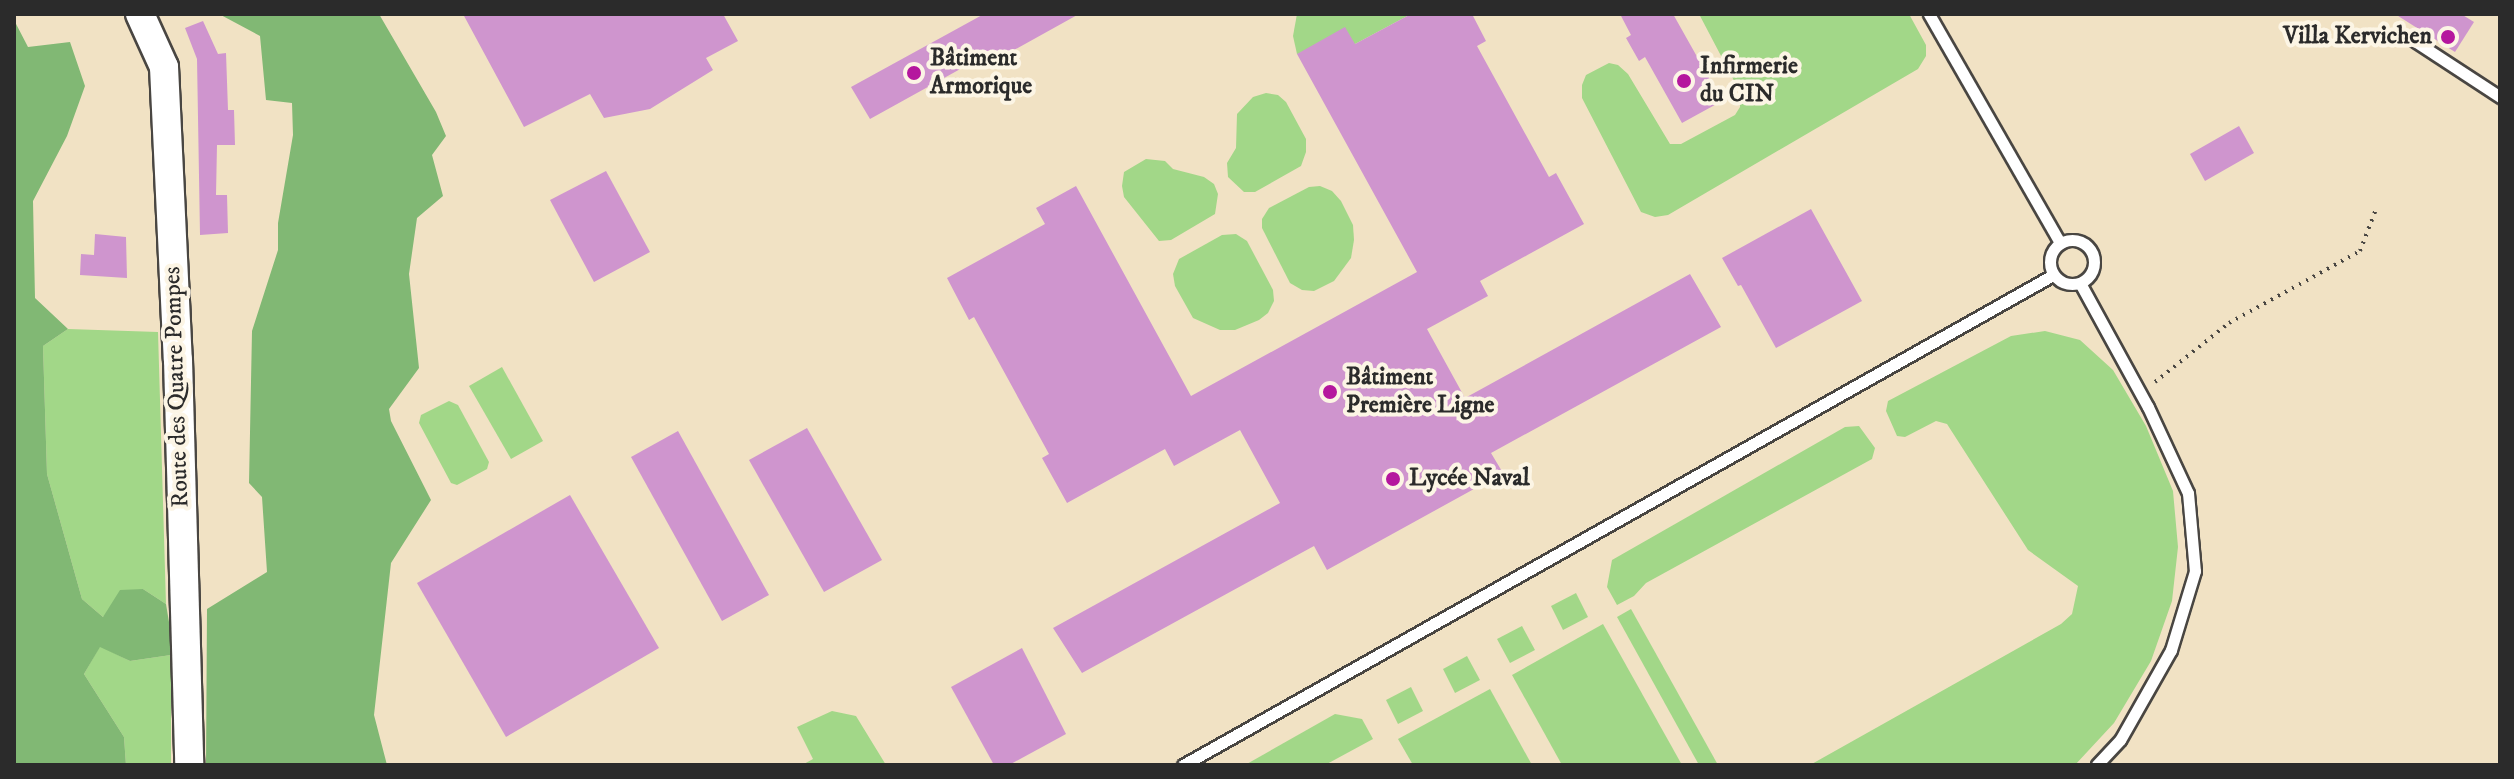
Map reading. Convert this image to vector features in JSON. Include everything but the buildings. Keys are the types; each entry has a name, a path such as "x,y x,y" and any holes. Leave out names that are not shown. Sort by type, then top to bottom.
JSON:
{"street":[{"name":"Route des Quatre Pompes","path":"140,14 164,67 178,360 189,765"}],"lane":[{"path":"1929,14 2060,243"},
{"path":"2410,38 2500,97"},
{"path":"2074,239 2092,251 2094,266 2080,283 2066,284 2053,275 2051,254 2060,243 2074,239"},
{"path":"1183,765 2053,275"},
{"path":"2080,283 2141,394 2188,493 2195,571 2171,650 2120,740 2097,765"}],"path":[{"path":"2141,394 2229,323 2360,251 2376,209"}],"green space":[{"path":"219,14 379,14 436,112 446,136 432,155 443,196 417,218 409,274 419,368 389,409 391,421 431,500 391,563 374,715 387,765 206,765 207,609 267,572 262,497 249,483 252,331 278,250 278,223 293,135 292,103 266,100 260,36"},
{"path":"1297,14 1411,14 1355,44 1297,54 1293,36"},
{"path":"1699,14 1909,14 1926,45 1926,56 1918,69 1668,215 1655,217 1641,212 1582,98 1582,85 1586,75 1609,63 1618,65 1628,74 1670,144 1681,144 1735,115 1740,107 1740,92"},
{"path":"14,20 28,47 70,42 85,86 67,136 33,201 35,298 68,329 43,346 47,474 82,599 103,617 120,590 143,589 166,604 170,628 171,655 130,661 100,647 84,674 124,737 126,765 14,765"},
{"path":"1266,93 1278,95 1286,102 1306,139 1306,152 1301,166 1255,192 1244,192 1228,177 1227,163 1236,148 1237,114 1253,97"},
{"path":"1146,159 1165,161 1173,169 1204,177 1214,184 1218,194 1215,214 1171,240 1159,241 1124,197 1122,186 1124,172"},
{"path":"1320,186 1332,191 1341,201 1353,225 1351,258 1334,281 1314,291 1302,290 1290,283 1262,228 1262,219 1269,208 1309,187"},
{"path":"1236,234 1247,241 1273,290 1274,301 1268,313 1259,320 1235,330 1220,330 1193,318 1175,286 1173,274 1179,259 1222,235"},
{"path":"68,329 158,332 166,604 143,589 103,617 82,599 47,474 43,346"},
{"path":"2045,331 2080,340 2113,370 2146,426 2173,491 2178,547 2172,601 2151,661 2114,723 2075,765 1810,765 2061,624 2072,614 2078,586 2028,550 1947,424 1936,421 1905,437 1897,436 1886,411 1888,401 2011,336"},
{"path":"502,367 543,441 511,459 469,386"},
{"path":"449,401 458,405 489,462 487,469 457,485 451,483 419,423 421,415"},
{"path":"1859,426 1875,448 1872,459 1646,583 1634,596 1617,605 1607,587 1612,560 1845,427"},
{"path":"1576,593 1588,617 1563,630 1551,606"},
{"path":"1631,609 1718,765 1699,765 1617,617"},
{"path":"1603,624 1682,765 1562,765 1512,675"},
{"path":"1522,626 1535,650 1510,663 1497,639"},
{"path":"100,646 130,661 171,655 171,765 126,765 124,737 84,674"},
{"path":"1467,656 1480,680 1455,693 1443,669"},
{"path":"1411,687 1423,711 1398,724 1386,700"},
{"path":"1490,689 1532,765 1413,765 1398,739"},
{"path":"832,711 856,716 886,765 802,765 813,759 797,727"},
{"path":"1335,714 1362,719 1373,739 1325,765 1245,765"}],"place":[{"name":"Villa Kervichen","path":"2448,37"},
{"name":"Bâtiment Armorique","path":"914,73"},
{"name":"Infirmerie du CIN","path":"1684,81"},
{"name":"Bâtiment Première Ligne","path":"1330,392"},
{"name":"Lycée Naval","path":"1393,479"}]}
